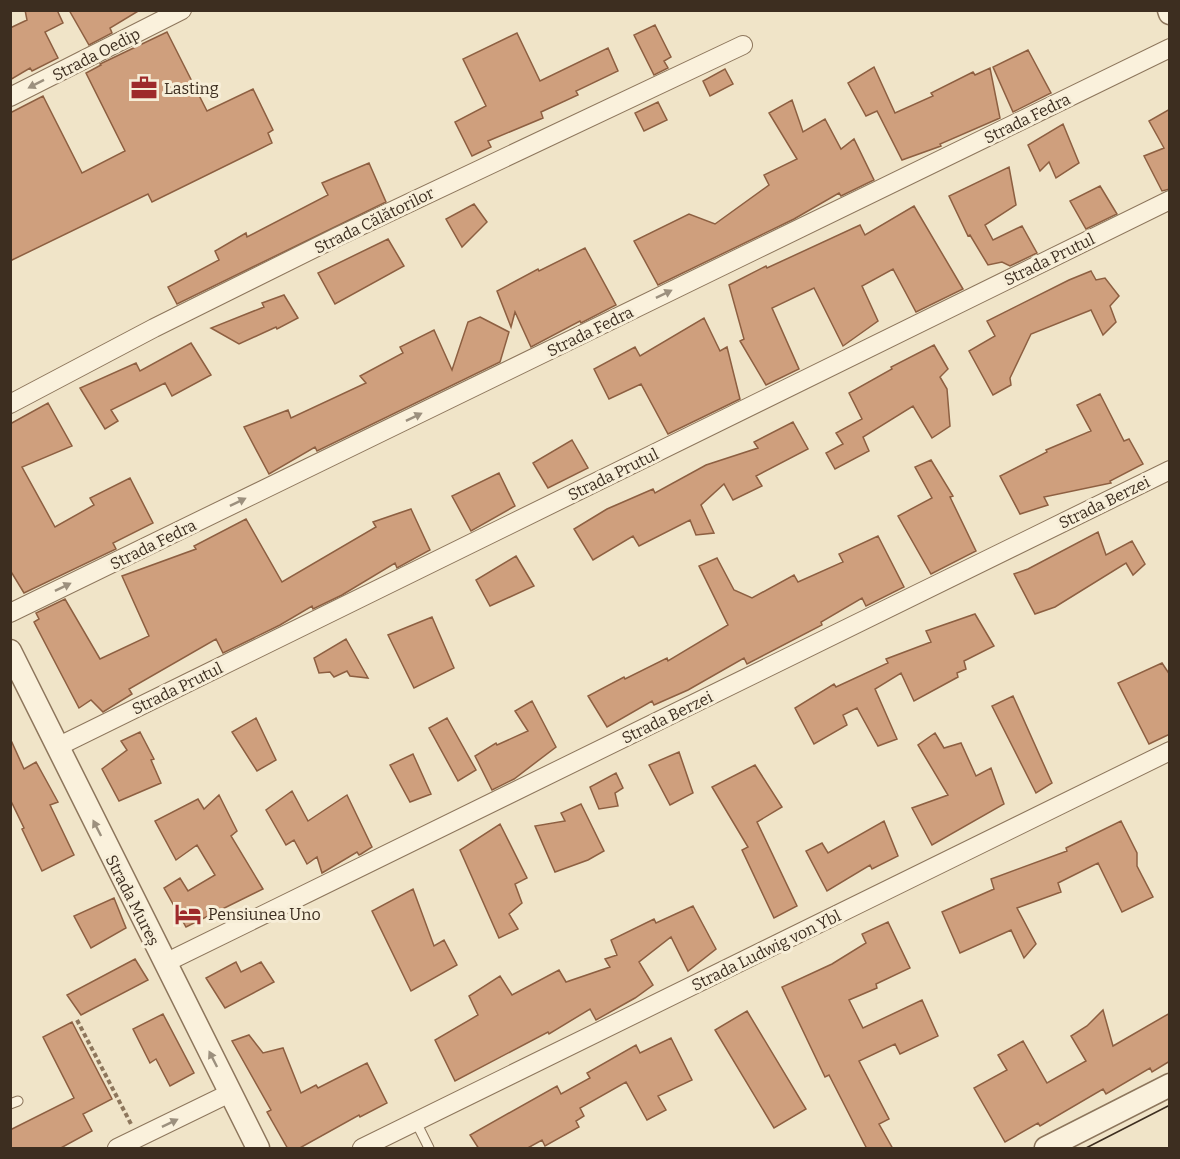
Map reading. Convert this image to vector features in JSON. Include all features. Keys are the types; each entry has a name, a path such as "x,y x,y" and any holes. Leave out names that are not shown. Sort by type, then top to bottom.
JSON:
{"street":[{"name":"Strada Oedip","path":"10,97 182,10"},
{"name":"Strada Călătorilor","path":"10,404 154,328 337,237 743,45"},
{"name":"Strada Fedra","path":"10,613 1170,48"},
{"name":"Strada Prutul","path":"57,747 1170,200"},
{"name":"Strada Berzei","path":"165,963 1170,470"},
{"name":"Strada Mureș","path":"10,651 258,1149"},
{"name":"Strada Ludwig von Ybl","path":"362,1149 1170,751"},
{"path":"1046,1149 1170,1085"},
{"path":"117,1149 230,1093"}],"lane":[{"path":"416,1122 429,1149"}],"path":[{"path":"77,1020 138,1138"}],"building":[{"path":"25,10 57,10 63,23 45,32 58,58 32,71 30,68 10,80 10,28 27,20"},
{"path":"69,10 140,10 110,28 112,33 89,45"},
{"path":"655,25 671,57 664,61 668,68 654,75 634,35"},
{"path":"167,32 207,111 253,89 273,130 268,133 272,143 152,202 148,194 10,261 10,113 43,96 82,173 125,151 86,73"},
{"path":"517,33 540,81 608,48 618,71 576,91 578,95 541,112 543,118 488,141 491,147 472,156 455,122 486,106 463,59"},
{"path":"1028,50 1051,93 1013,112 993,67"},
{"path":"874,67 895,113 933,96 931,93 973,72 975,75 990,68 1000,118 940,144 941,146 902,160 877,111 866,116 848,83"},
{"path":"725,69 733,84 710,96 703,81"},
{"path":"792,100 803,132 825,119 841,149 854,139 874,180 841,196 839,193 794,219 658,285 634,241 689,214 715,224 769,185 764,175 797,159 769,113"},
{"path":"658,102 667,120 644,131 635,113"},
{"path":"1170,109 1170,189 1162,191 1144,156 1164,148 1149,121"},
{"path":"1063,124 1079,163 1056,178 1049,162 1040,171 1028,145"},
{"path":"369,163 386,202 177,304 168,287 219,260 215,251 246,233 247,237 328,195 322,183"},
{"path":"1009,167 1016,205 985,225 993,240 1022,226 1037,253 1010,266 1002,262 988,265 970,235 968,236 949,196"},
{"path":"1100,186 1117,214 1086,229 1070,201"},
{"path":"474,204 487,222 462,247 446,219"},
{"path":"914,206 963,289 916,312 893,269 862,286 878,321 843,346 814,288 772,308 799,369 766,385 740,341 744,339 729,285 766,266 767,268 860,225 865,235"},
{"path":"388,239 404,266 335,304 318,273"},
{"path":"585,248 616,305 531,347 515,312 511,327 497,291"},
{"path":"1091,271 1096,280 1105,278 1119,296 1110,306 1116,322 1103,335 1091,310 1031,334 1010,378 1011,385 993,395 969,351 995,336 987,321"},
{"path":"284,295 298,318 277,329 276,327 239,344 211,328 264,307 262,303"},
{"path":"480,317 509,332 500,362 317,451 315,447 269,474 244,427 288,410 291,418 366,383 360,376 403,353 400,347 434,330 452,370 468,322"},
{"path":"704,318 720,351 727,347 740,399 668,434 641,384 609,399 594,369 635,347 640,356"},
{"path":"191,343 211,375 172,396 165,383 111,410 118,421 105,429 80,388 136,363 140,371"},
{"path":"934,345 948,369 940,377 947,389 950,426 932,438 913,406 863,437 869,451 835,469 826,453 843,444 836,433 862,419 849,393 892,369 891,367"},
{"path":"1100,394 1124,441 1129,439 1143,464 1110,481 1111,483 1044,497 1048,505 1020,514 1000,476 1047,452 1046,450 1091,431 1077,405"},
{"path":"48,403 72,446 22,467 55,527 94,505 90,498 130,478 153,523 113,543 116,549 24,593 10,570 10,424"},
{"path":"793,422 808,449 756,476 762,486 733,500 724,484 701,505 714,533 696,535 690,520 639,546 633,536 593,560 574,529 607,509 653,489 655,493 706,465 758,448 754,442"},
{"path":"572,440 588,468 548,488 533,463"},
{"path":"931,460 953,496 950,497 976,551 931,574 898,516 932,498 915,467"},
{"path":"499,473 515,506 471,531 452,496"},
{"path":"411,509 430,550 397,568 395,563 342,595 313,609 312,606 280,625 223,653 216,639 129,689 132,694 103,712 91,700 79,708 34,622 39,619 36,613 65,599 100,659 149,636 122,576 196,549 194,546 246,519 282,582 376,527 373,522"},
{"path":"1098,532 1106,555 1132,541 1145,564 1133,575 1126,563 1055,607 1035,614 1014,574"},
{"path":"878,536 904,587 866,606 862,598 821,622 822,625 747,664 744,658 688,690 654,705 652,701 607,727 588,696 667,658 668,661 728,625 699,566 717,558 734,590 752,598 794,575 798,582 843,562 839,554"},
{"path":"516,556 534,586 490,606 476,580"},
{"path":"975,614 994,646 964,661 966,669 957,673 958,677 914,701 901,673 875,689 897,739 878,746 857,708 843,715 847,725 814,744 795,708 834,684 836,687 888,663 886,659 931,642 926,631"},
{"path":"432,617 454,668 414,688 388,635"},
{"path":"346,639 368,678 350,676 347,671 334,677 330,672 319,673 314,658"},
{"path":"1162,663 1170,675 1170,734 1149,744 1118,683"},
{"path":"1013,696 1052,783 1036,793 992,706"},
{"path":"532,701 556,747 514,779 492,790 475,756 496,743 497,745 528,731 515,711"},
{"path":"256,718 276,760 257,771 232,732"},
{"path":"447,718 476,770 458,781 429,728"},
{"path":"140,732 154,759 151,760 161,783 119,801 102,769 127,750 121,741"},
{"path":"935,733 944,748 961,743 976,776 991,768 1004,804 932,845 912,808 948,795 918,745"},
{"path":"10,738 24,769 36,762 58,802 50,805 74,855 42,871 10,799"},
{"path":"679,752 693,793 670,805 649,765"},
{"path":"413,754 431,794 410,802 390,765"},
{"path":"755,765 782,807 757,822 797,906 774,918 742,850 748,847 712,787"},
{"path":"616,773 623,788 615,793 618,806 599,809 590,787"},
{"path":"292,791 308,821 347,795 372,847 359,855 357,852 322,873 317,857 307,864 294,840 286,845 266,810"},
{"path":"219,795 237,831 231,836 263,889 186,927 164,888 180,878 188,891 215,875 197,845 176,860 155,821 198,799 204,809"},
{"path":"581,804 604,851 588,860 555,872 535,826 565,821 561,813"},
{"path":"884,821 898,856 872,869 870,865 827,891 806,851 822,843 828,853"},
{"path":"1121,821 1137,853 1137,866 1153,897 1122,912 1098,863 1058,883 1061,892 1017,908 1036,944 1024,958 1011,930 960,953 942,912 994,889 991,879 1067,851 1066,848"},
{"path":"500,824 527,878 515,884 522,903 509,914 518,929 499,938 460,850"},
{"path":"413,889 434,946 444,940 457,965 411,991 372,911"},
{"path":"114,898 126,928 91,948 74,916"},
{"path":"693,906 716,949 688,971 671,937 639,962 653,985 635,998 596,1020 590,1009 549,1034 548,1032 455,1081 435,1040 478,1015 469,996 500,976 512,995 559,970 566,982 610,967 605,959 617,955 611,940 654,919 656,923"},
{"path":"888,922 910,968 876,984 877,988 849,1000 863,1028 922,1000 938,1036 900,1054 895,1044 859,1061 889,1119 879,1124 893,1149 867,1149 829,1075 825,1077 782,987 832,964 866,943 862,934"},
{"path":"135,959 148,980 81,1015 67,995"},
{"path":"236,962 241,972 261,962 274,982 225,1008 206,978"},
{"path":"1103,1010 1113,1046 1170,1013 1170,1061 1152,1072 1150,1068 1106,1094 1103,1089 1040,1126 1038,1123 1005,1142 974,1088 1007,1070 998,1055 1023,1041 1047,1083 1086,1061 1071,1036 1087,1026"},
{"path":"747,1011 806,1109 774,1128 715,1030"},
{"path":"163,1014 194,1073 170,1086 156,1059 150,1063 133,1029"},
{"path":"72,1022 112,1099 83,1114 92,1131 59,1149 10,1149 10,1130 74,1098 43,1037"},
{"path":"249,1035 263,1053 283,1048 301,1093 316,1085 318,1088 367,1063 387,1103 360,1117 359,1115 298,1149 288,1149 267,1112 271,1110 232,1041"},
{"path":"671,1038 692,1080 658,1096 666,1110 647,1120 626,1082 580,1108 584,1116 576,1121 579,1127 545,1146 542,1140 526,1149 479,1149 470,1135 557,1086 561,1094 590,1078 587,1073 636,1045 640,1053"}],"tram line":[{"path":"1086,1148 1170,1105"}],"place":[{"name":"Lasting","path":"144,88"},
{"name":"Pensiunea Uno","path":"188,914"}]}
